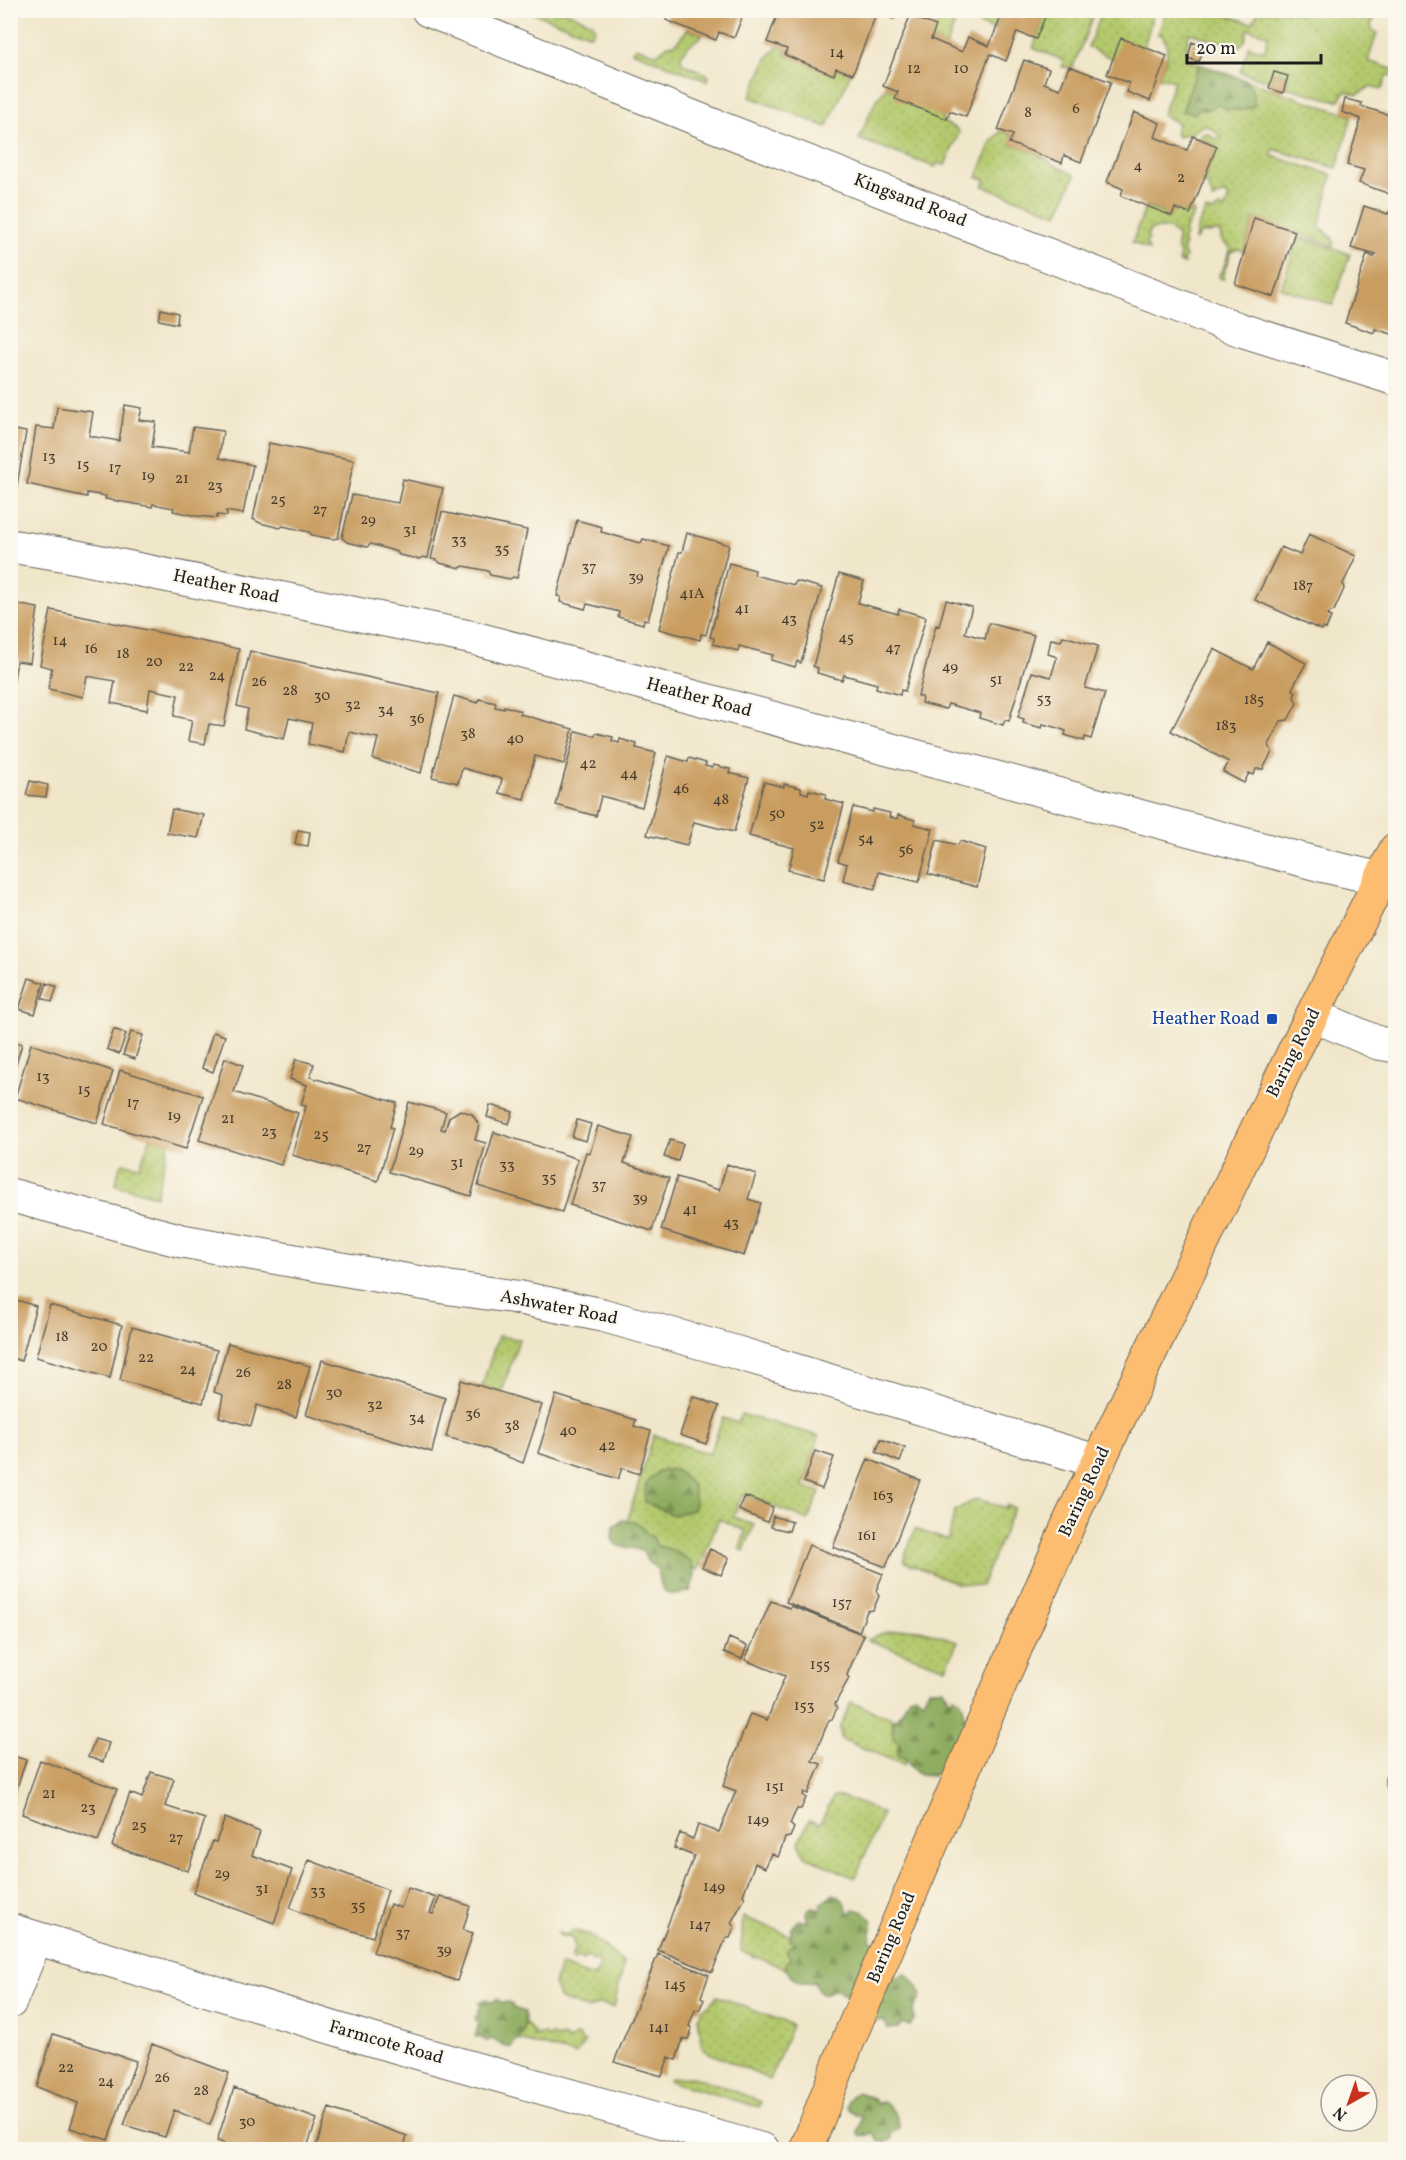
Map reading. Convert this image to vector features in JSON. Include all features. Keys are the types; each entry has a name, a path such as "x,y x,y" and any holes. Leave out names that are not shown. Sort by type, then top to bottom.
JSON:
{"main road":[{"name":"Baring Road","path":"806,2150 848,2041 1050,1568 1238,1167 1395,849"}],"street":[{"name":"Kingsand Road","path":"428,10 710,124 1241,330 1395,379"},
{"name":"Heather Road","path":"10,546 67,555 474,638 1325,866 1381,879"},
{"path":"1313,1015 1378,1043 1395,1046"},
{"name":"Ashwater Road","path":"10,1195 182,1241 450,1288 516,1297 602,1315 731,1351 1099,1462"},
{"path":"10,2002 23,1934"},
{"name":"Farmcote Road","path":"23,1934 366,2038 763,2150"}],"green space":[{"path":"527,11 565,11 593,23 595,28 591,35"},
{"path":"941,11 1004,11 995,30 958,16 946,46 931,39"},
{"path":"1042,11 1095,11 1073,67 1062,67 1063,60 1033,48 1046,13"},
{"path":"1102,11 1154,11 1144,47 1113,59 1088,47"},
{"path":"1166,11 1212,11 1252,23 1259,11 1383,11 1382,15 1376,16 1371,24 1372,29 1377,33 1368,61 1395,70 1394,76 1387,75 1382,89 1371,86 1357,95 1345,91 1341,99 1337,101 1285,87 1288,76 1274,72 1271,82 1240,72 1249,46 1262,51 1265,49 1268,35 1248,29 1245,41 1238,47 1189,33 1185,59 1199,64 1182,112 1200,108 1206,110 1250,86 1245,80 1352,116 1337,168 1273,149 1272,156 1332,175 1319,227 1332,237 1333,246 1254,218 1244,252 1239,249 1230,252 1224,279 1220,278 1219,275 1230,247 1222,241 1220,232 1202,233 1195,240 1198,226 1206,210 1213,212 1220,207 1224,210 1229,198 1224,193 1212,200 1212,194 1208,189 1209,184 1202,184 1217,146 1199,138 1208,133 1215,139 1221,137 1204,125 1189,135 1184,134 1178,137 1175,133 1178,123 1162,115 1174,81 1159,77 1167,56 1167,45 1162,35 1158,34"},
{"path":"688,29 703,35 687,47 681,55 682,63 707,74 709,77 707,81 632,51 636,47 657,54 668,45 675,44"},
{"path":"779,46 787,49 785,55 834,74 836,68 851,73 827,127 750,97 768,57"},
{"path":"1199,64 1245,80 1253,92 1254,106 1235,110 1226,109 1218,104 1211,109 1200,108 1194,114 1182,112"},
{"path":"887,87 942,116 943,122 957,129 959,133 945,165 938,163 935,167 859,139 874,105"},
{"path":"1001,131 1013,135 1010,143 1036,153 1075,175 1058,214 983,186 986,180 977,177 991,142"},
{"path":"1146,206 1171,216 1175,208 1190,214 1192,210 1194,214 1184,231 1186,235 1182,240 1185,245 1182,248 1186,257 1183,260 1184,264 1179,262 1177,235 1170,230 1161,228 1150,230 1147,236 1149,240 1146,242 1149,250 1132,242"},
{"path":"1298,237 1350,254 1333,305 1281,288"},
{"path":"150,1138 169,1143 156,1196 116,1185 119,1168 123,1163 140,1166"},
{"path":"498,1336 519,1339 502,1392 482,1386"},
{"path":"741,1414 819,1436 803,1486 820,1492 808,1520 743,1494 733,1517 754,1525 744,1551 739,1549 746,1531 719,1519 698,1570 621,1540 654,1435 709,1454 723,1418 738,1423"},
{"path":"672,1469 680,1473 693,1486 695,1503 693,1510 672,1515 645,1502 645,1489 650,1479 659,1472"},
{"path":"977,1499 1006,1508 1007,1505 1014,1508 981,1586 956,1583 903,1561 915,1529 947,1540 955,1510"},
{"path":"622,1520 635,1522 653,1537 657,1546 670,1549 691,1561 695,1575 690,1591 679,1595 666,1592 661,1585 657,1568 647,1561 643,1552 620,1546 613,1541 614,1526"},
{"path":"907,1629 920,1630 958,1641 946,1668 867,1640 883,1633"},
{"path":"929,1689 943,1689 950,1700 954,1696 960,1700 964,1708 963,1713 971,1722 952,1768 940,1767 933,1776 916,1772 906,1759 898,1756 900,1744 892,1734 895,1721 909,1697 916,1695 923,1700"},
{"path":"851,1702 894,1719 892,1722 906,1759 904,1765 841,1739 840,1727"},
{"path":"833,1797 843,1797 883,1813 855,1878 805,1856 799,1842 809,1820 820,1824"},
{"path":"833,1894 844,1901 848,1914 853,1909 868,1915 872,1922 870,1939 877,1946 867,1979 855,1980 855,1987 849,1994 842,1994 837,1989 823,1994 814,1982 798,1981 786,1969 786,1962 791,1959 786,1952 790,1946 796,1944 790,1938 791,1929 799,1920 808,1922 806,1914 810,1908 814,1907 821,1911 821,1904"},
{"path":"743,1917 790,1935 790,1939 797,1944 791,1959 786,1963 786,1969 741,1951"},
{"path":"574,1931 589,1935 624,1963 614,2007 600,2004 588,2009 560,1999 554,1984 560,1965 595,1978 594,1975 600,1968 597,1958 593,1961 587,1956 583,1960 577,1957 573,1961 571,1957 575,1949 573,1940 569,1937 560,1937 558,1933 565,1935"},
{"path":"904,1973 918,1987 921,1994 913,2011 915,2018 910,2026 902,2023 898,2028 888,2029 884,2020 868,2022 891,1976 899,1978"},
{"path":"717,1996 792,2025 770,2080 703,2050 698,2018 703,2008"},
{"path":"486,1999 492,2002 497,1999 502,2003 508,2002 513,2008 525,2012 523,2033 509,2048 493,2039 487,2041 476,2037 478,2024 475,2017 478,2016 478,2010 481,2008 479,2002"},
{"path":"523,2021 534,2032 533,2036 544,2033 548,2038 551,2035 558,2038 563,2036 569,2041 577,2035 585,2043 576,2055 519,2040 523,2033"},
{"path":"692,2077 723,2086 761,2102 759,2107 668,2081 671,2078"},
{"path":"858,2092 872,2098 877,2103 884,2102 893,2111 899,2126 898,2130 891,2133 891,2139 884,2143 878,2140 872,2132 862,2136 858,2133 862,2116 856,2115 847,2107 849,2098"}],"building":[{"path":"659,10 745,10 734,38 719,32 716,40 666,20 668,14"},
{"path":"779,10 896,10 893,19 877,12 853,74 836,68 834,75 785,55 787,49 767,42"},
{"path":"1004,10 1023,18 1026,10 1047,12 1036,39 1017,32 1006,61 990,54 966,117 950,111 947,119 895,99 898,92 883,86 910,16 936,26 931,39 962,52 968,37 989,46"},
{"path":"1121,38 1167,56 1150,101 1127,92 1129,83 1107,74"},
{"path":"1192,42 1204,46 1199,62 1188,58"},
{"path":"1024,60 1049,69 1044,83 1060,89 1069,66 1111,82 1081,162 1064,155 1062,163 1009,143 1013,135 998,130"},
{"path":"1274,72 1288,76 1283,93 1269,88"},
{"path":"1345,99 1362,103 1361,106 1395,117 1395,196 1359,183 1364,170 1347,165 1361,119 1342,112"},
{"path":"1134,112 1160,123 1155,137 1171,144 1187,150 1193,136 1217,146 1190,214 1175,208 1172,216 1121,196 1123,189 1107,182"},
{"path":"1364,206 1395,214 1395,335 1375,329 1374,333 1345,323 1367,254 1374,257 1376,255 1351,248"},
{"path":"1254,218 1295,231 1274,297 1235,284"},
{"path":"161,309 178,313 177,324 159,320"},
{"path":"125,405 142,408 139,420 156,422 152,447 189,452 193,427 223,431 219,458 253,465 243,514 226,511 227,516 217,515 217,518 197,516 153,504 152,507 105,499 106,496 87,493 87,497 27,484 36,427 54,429 57,407 93,412 89,436 119,441"},
{"path":"10,429 26,432 17,486 10,486"},
{"path":"269,443 354,460 338,538 312,535 309,532 283,526 280,528 253,519"},
{"path":"403,479 443,488 428,558 419,559 399,555 397,552 371,544 367,547 347,542 342,538 352,495 398,503"},
{"path":"442,512 527,530 517,578 490,575 488,571 464,566 460,568 431,559"},
{"path":"577,520 602,527 601,532 641,543 643,539 669,546 648,620 644,619 643,624 618,617 619,612 612,610 587,604 585,609 560,602 561,597 557,596"},
{"path":"687,533 729,545 706,635 701,634 700,640 659,629 679,552 682,552"},
{"path":"1309,534 1356,556 1334,611 1329,613 1328,616 1331,617 1326,629 1321,630 1255,600 1281,547 1300,555"},
{"path":"729,563 755,570 754,575 794,585 796,581 822,588 801,663 797,661 795,667 771,660 773,655 739,646 738,651 713,644 714,638 710,637"},
{"path":"839,574 864,581 858,603 898,614 899,609 926,617 905,691 901,690 900,695 876,688 877,684 844,675 842,680 817,673 818,668 813,666"},
{"path":"946,600 972,607 965,633 985,639 989,623 1034,635 1009,721 1005,720 1003,725 979,718 980,713 948,704 946,709 921,703 922,697 918,696 936,625 939,626"},
{"path":"10,603 38,608 30,663 17,661 13,685 10,685"},
{"path":"51,610 239,649 224,726 209,724 205,744 188,741 192,720 174,716 178,695 150,689 147,710 111,703 115,681 87,676 83,697 48,689 52,668 40,665"},
{"path":"1063,636 1098,646 1085,688 1105,693 1091,739 1085,737 1084,741 1065,735 1066,731 1055,727 1043,724 1042,728 1023,723 1024,719 1018,717 1032,672 1051,677 1057,657 1048,654 1051,639 1061,641"},
{"path":"1267,642 1306,663 1292,689 1296,692 1294,697 1297,703 1288,720 1281,721 1269,745 1272,752 1263,769 1256,769 1254,775 1249,773 1244,783 1223,772 1229,762 1171,731 1214,649 1253,669"},
{"path":"250,651 439,693 421,773 373,759 378,738 349,732 345,752 308,744 312,723 289,718 284,739 244,729 248,709 237,706"},
{"path":"454,696 478,703 479,699 496,703 495,707 504,709 504,706 521,711 520,714 573,729 564,764 535,756 524,799 499,793 502,779 462,768 458,783 432,777"},
{"path":"576,731 595,736 596,733 613,737 612,741 619,743 620,739 637,744 636,748 656,753 642,807 601,796 596,816 556,805"},
{"path":"668,756 688,762 689,758 706,763 705,766 712,768 713,765 730,769 729,773 749,778 734,832 694,822 687,845 647,835"},
{"path":"30,781 48,785 46,797 26,795"},
{"path":"764,782 801,788 801,792 808,794 809,790 826,794 825,799 844,804 824,879 788,870 794,848 749,836"},
{"path":"853,807 890,813 889,817 897,819 898,815 915,820 914,824 933,829 919,882 879,872 875,889 843,880 847,864 838,861"},
{"path":"172,809 204,815 198,838 167,833"},
{"path":"298,830 310,832 308,846 295,844"},
{"path":"937,840 958,845 960,841 986,849 977,887 928,874"},
{"path":"29,978 44,983 35,1014 19,1009"},
{"path":"47,983 57,987 52,1002 42,998"},
{"path":"114,1029 126,1034 119,1054 107,1049"},
{"path":"131,1032 143,1035 135,1059 123,1055"},
{"path":"213,1032 225,1036 213,1072 202,1068"},
{"path":"10,1040 22,1044 11,1081 10,1080"},
{"path":"31,1044 113,1071 97,1123 15,1098"},
{"path":"225,1058 243,1065 234,1092 298,1113 281,1165 199,1140"},
{"path":"296,1059 314,1064 310,1077 397,1103 390,1127 393,1128 378,1181 292,1155 306,1106 301,1105 307,1085 290,1079"},
{"path":"120,1070 203,1096 186,1149 104,1124"},
{"path":"409,1102 446,1112 441,1129 445,1130 449,1117 460,1110 472,1114 479,1125 475,1140 486,1143 471,1196 389,1172"},
{"path":"490,1105 513,1112 509,1124 487,1117"},
{"path":"577,1120 591,1124 586,1141 572,1137"},
{"path":"598,1126 633,1137 624,1163 669,1178 652,1231 570,1205 586,1152 590,1153"},
{"path":"494,1132 578,1159 562,1212 478,1186"},
{"path":"670,1140 683,1144 678,1161 664,1157"},
{"path":"727,1164 756,1174 748,1199 761,1203 744,1256 661,1230 677,1177 719,1190"},
{"path":"10,1298 36,1306 21,1361 10,1357"},
{"path":"50,1305 122,1325 110,1378 36,1357"},
{"path":"132,1327 217,1350 203,1403 120,1380"},
{"path":"228,1343 310,1366 296,1417 257,1405 251,1426 219,1417 223,1395 214,1392"},
{"path":"322,1360 445,1398 432,1452 306,1415"},
{"path":"461,1380 542,1405 523,1463 483,1447 446,1437"},
{"path":"556,1395 636,1420 634,1426 651,1431 639,1474 622,1468 618,1479 538,1453"},
{"path":"693,1396 719,1406 706,1444 680,1435"},
{"path":"881,1439 905,1448 900,1462 876,1452"},
{"path":"815,1451 834,1457 822,1489 804,1482"},
{"path":"868,1459 920,1480 886,1567 833,1547"},
{"path":"745,1496 773,1507 767,1522 739,1510"},
{"path":"773,1516 792,1522 789,1531 771,1527"},
{"path":"809,1545 883,1574 876,1591 879,1596 873,1610 867,1611 859,1632 786,1602"},
{"path":"710,1549 729,1558 721,1575 702,1567"},
{"path":"771,1601 790,1608 791,1606 864,1635 847,1675 849,1678 835,1704 837,1708 832,1719 829,1720 812,1761 821,1764 808,1794 804,1792 803,1795 806,1798 801,1809 797,1809 790,1824 794,1828 790,1837 785,1838 778,1857 772,1854 765,1868 755,1863 743,1895 745,1898 731,1923 734,1927 730,1938 726,1938 712,1972 658,1950 694,1856 674,1848 680,1833 693,1839 698,1825 719,1832 736,1791 723,1786 750,1714 767,1720 785,1676 745,1660"},
{"path":"729,1638 747,1646 742,1659 724,1652"},
{"path":"95,1739 109,1743 103,1762 88,1757"},
{"path":"10,1755 26,1760 11,1806 10,1806"},
{"path":"40,1760 117,1789 98,1841 22,1814"},
{"path":"151,1772 174,1779 165,1806 205,1819 188,1871 112,1846 130,1793 142,1798"},
{"path":"225,1818 260,1832 252,1855 292,1870 274,1923 193,1893 213,1841 216,1842"},
{"path":"309,1860 388,1890 373,1937 327,1923 290,1908"},
{"path":"408,1888 436,1898 430,1913 433,1914 440,1896 470,1906 463,1930 473,1933 457,1981 373,1952 390,1904 401,1908"},
{"path":"658,1954 709,1975 701,1997 704,2000 699,2010 695,2010 689,2026 692,2029 688,2039 683,2039 676,2060 669,2057 662,2076 614,2062"},
{"path":"53,2034 136,2061 108,2140 70,2128 78,2103 37,2087"},
{"path":"152,2044 229,2073 210,2125 174,2110 165,2137 124,2125"},
{"path":"234,2088 317,2119 306,2150 222,2150 224,2143 217,2141"},
{"path":"329,2108 407,2136 403,2150 315,2150"}],"place":[{"name":"Heather Road","path":"1272,1019"}]}
